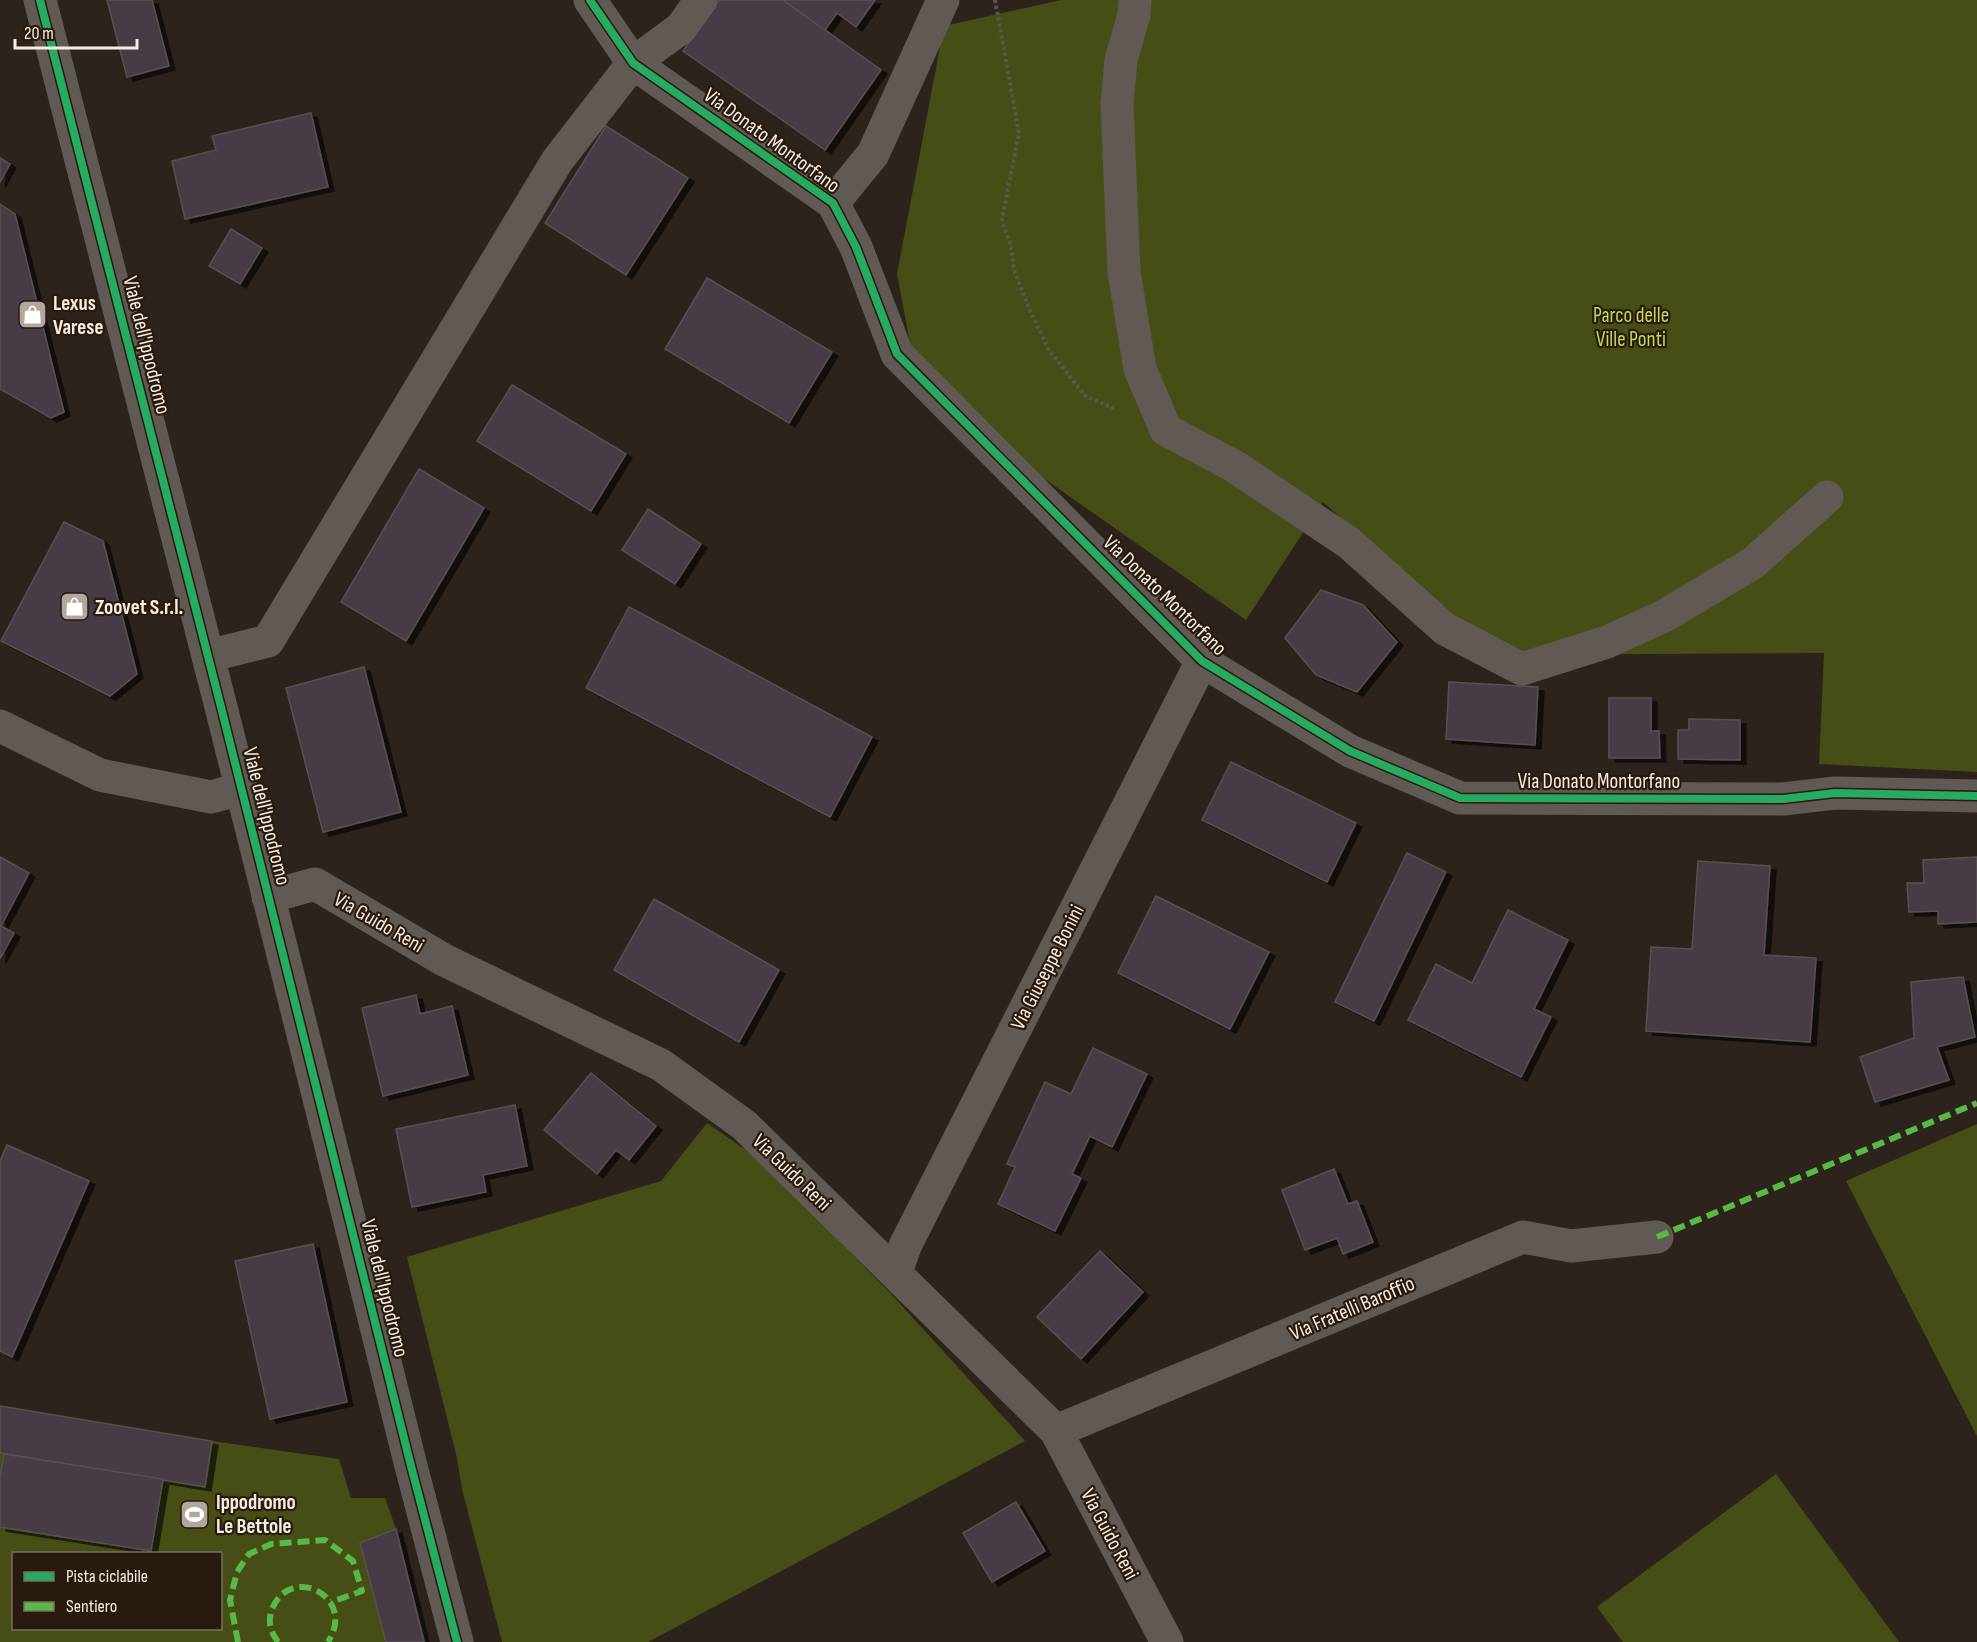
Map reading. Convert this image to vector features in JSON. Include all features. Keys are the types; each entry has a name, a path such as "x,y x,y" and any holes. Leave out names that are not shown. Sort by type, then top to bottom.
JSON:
{"street":[{"name":"Viale dell'Ippodromo","path":"40,0 457,1642"},
{"name":"Via Donato Montorfano","path":"590,0 633,63 833,203 856,247 897,354 1203,661 1350,751 1460,798 1783,800 1835,793 1977,796"},
{"path":"208,656 268,641 557,161 633,63 681,28 701,0"},
{"path":"833,203 873,154 943,0"},
{"path":"1135,7 1121,60 1117,104 1124,272 1140,369 1167,430 1234,466 1349,543 1445,629 1522,669 1607,642 1664,616 1754,563 1827,497"},
{"name":"Via Giuseppe Bonini","path":"896,1273 905,1246 1203,661"},
{"path":"0,726 100,775 212,797 241,789"},
{"name":"Via Guido Reni","path":"268,897 315,884 444,960 661,1065 744,1125 1056,1431 1167,1642"},
{"name":"Via Fratelli Baroffio","path":"1056,1431 1523,1237 1571,1246 1657,1237"}],"path":[{"path":"995,0 1019,134 1002,220 1011,246 1014,270 1030,311 1049,350 1085,396 1167,430"}],"green space":[{"name":"Parco delle Ville Ponti","path":"1061,0 1977,0 1977,772 1819,764 1824,653 1495,655 1323,502 1246,620 919,391 897,274 944,26"},
{"path":"707,1123 757,1158 894,1297 1025,1441 648,1642 502,1642 462,1489 457,1458 407,1257 661,1181"},
{"path":"1977,1124 1977,1436 1846,1181"},
{"name":"Ippodromo Le Bettole","path":"0,1406 212,1441 339,1459 351,1498 385,1498 396,1529 426,1642 0,1642"},
{"path":"1776,1474 1899,1642 1623,1642 1597,1607"}],"building":[{"path":"107,0 152,0 169,66 127,77"},
{"path":"719,0 783,0 881,70 825,150 683,51"},
{"path":"783,0 875,0 856,27 837,13 825,30"},
{"path":"311,113 328,187 185,219 172,161 216,150 212,136"},
{"path":"606,126 688,178 626,275 545,223"},
{"path":"0,158 10,164 0,182"},
{"path":"0,204 15,214 64,412 51,418 0,389"},
{"path":"231,229 262,248 240,284 209,266"},
{"path":"707,278 832,352 789,423 665,349"},
{"path":"512,385 626,454 591,511 477,441"},
{"path":"419,469 484,508 406,641 341,602"},
{"path":"648,509 701,544 675,584 622,550"},
{"path":"64,522 103,541 137,674 110,696 1,641"},
{"path":"1321,590 1363,605 1397,642 1357,692 1316,675 1285,638"},
{"path":"629,607 872,737 830,817 586,688"},
{"path":"364,667 401,812 323,832 286,688"},
{"path":"1449,682 1538,687 1535,745 1446,739"},
{"path":"1609,698 1651,698 1651,731 1659,731 1660,758 1609,758"},
{"path":"1689,719 1740,720 1740,760 1678,759 1678,730 1689,730"},
{"path":"1231,762 1356,823 1327,882 1202,820"},
{"path":"1407,853 1446,872 1374,1021 1335,1002"},
{"path":"0,857 29,873 1,926 14,933 0,959"},
{"path":"1977,857 1977,922 1938,924 1938,911 1909,912 1907,883 1924,883 1923,860"},
{"path":"1698,861 1770,866 1764,955 1816,958 1810,1042 1646,1031 1651,947 1692,949"},
{"path":"1156,896 1269,952 1230,1029 1118,973"},
{"path":"654,899 779,970 739,1042 614,970"},
{"path":"1508,910 1568,940 1534,1009 1551,1017 1521,1077 1408,1020 1436,964 1472,983"},
{"path":"1963,977 1975,1037 1937,1047 1949,1080 1875,1102 1860,1057 1914,1038 1911,982"},
{"path":"416,995 420,1014 452,1006 468,1075 383,1096 362,1008"},
{"path":"1093,1048 1147,1074 1112,1147 1090,1136 1072,1174 1081,1178 1055,1231 998,1204 1015,1167 1007,1164 1045,1082 1071,1094"},
{"path":"591,1073 656,1126 629,1160 616,1150 597,1174 544,1130"},
{"path":"515,1105 527,1166 483,1175 486,1192 412,1207 396,1129"},
{"path":"7,1145 89,1181 12,1357 0,1351 0,1161"},
{"path":"1334,1169 1348,1204 1357,1201 1373,1242 1343,1254 1337,1238 1305,1250 1282,1190"},
{"path":"313,1244 347,1402 270,1419 235,1261"},
{"path":"1100,1251 1143,1292 1081,1359 1037,1317"},
{"path":"0,1406 212,1441 205,1487 0,1453"},
{"path":"4,1454 163,1479 151,1551 0,1527 0,1477"},
{"path":"1016,1502 1045,1551 992,1582 963,1533"},
{"path":"396,1529 424,1642 386,1642 360,1543"}],"marked path":[{"path":"1657,1237 1977,1103"},
{"path":"238,1642 230,1600 237,1572 249,1554 271,1544 325,1540 353,1561 362,1591 331,1602"},
{"path":"278,1642 270,1625 273,1607 282,1594 294,1588 306,1587 318,1592 328,1600 334,1612 335,1626 328,1642"}],"cycle path":[{"path":"40,0 457,1642"},
{"path":"590,0 633,63 833,203 856,247 897,354 1202,661 1350,751 1460,798 1783,799 1835,793 1977,796"}],"place":[{"name":"Lexus Varese","path":"32,315"},
{"name":"Zoovet S.r.l.","path":"74,607"},
{"name":"Ippodromo Le Bettole","path":"195,1514"}]}
